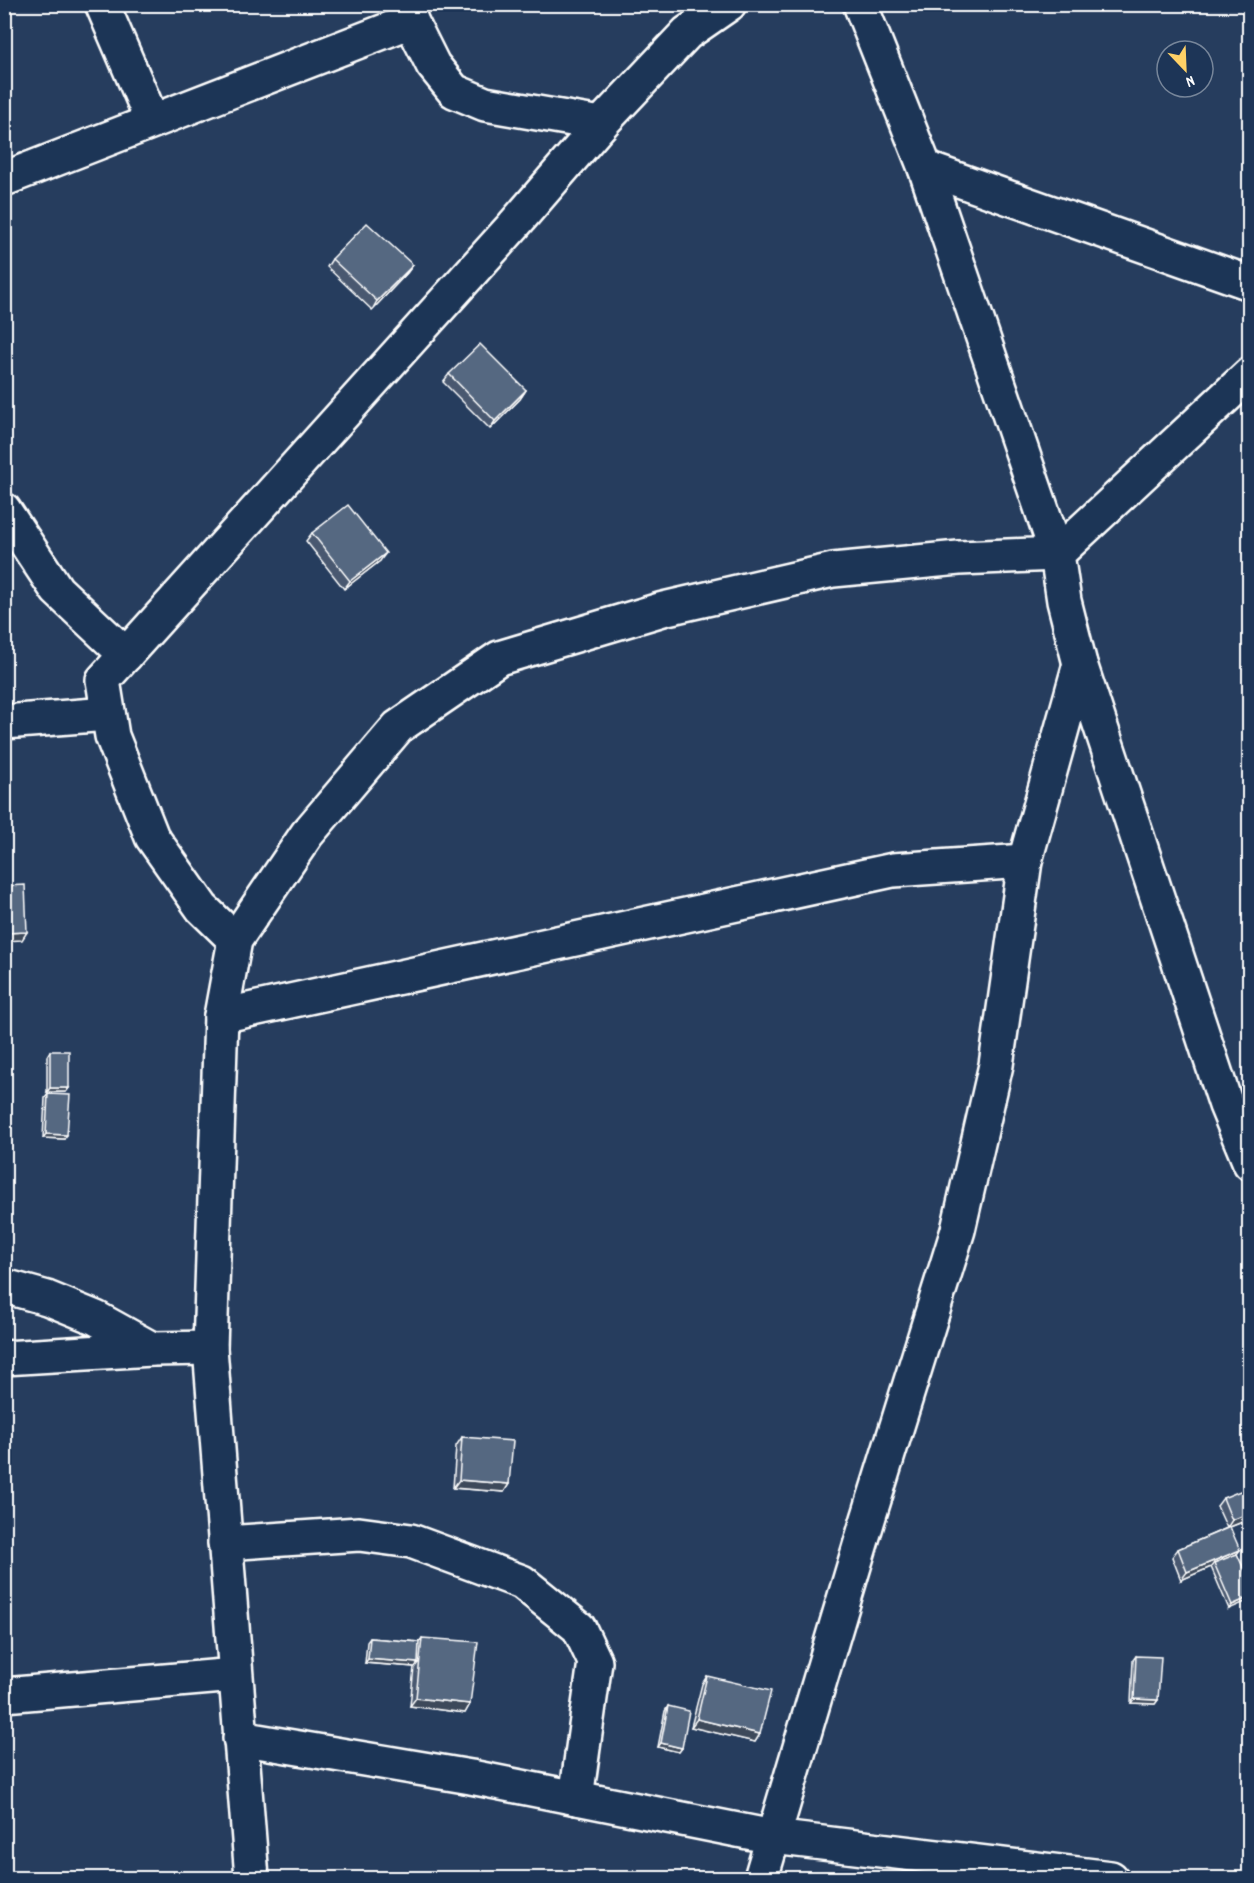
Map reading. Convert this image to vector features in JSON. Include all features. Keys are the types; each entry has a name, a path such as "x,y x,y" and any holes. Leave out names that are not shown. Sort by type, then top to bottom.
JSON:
{"street":[{"path":"102,4 152,120"},
{"path":"235,940 202,908 152,837 112,736 103,680 513,226 601,124 687,33 729,4"},
{"path":"860,4 926,168 1057,554 1064,601 1080,664 1226,1105 1250,1163"},
{"path":"4,179 408,13 433,65 454,91 485,104 601,124"},
{"path":"926,168 1247,276"},
{"path":"245,1877 240,1738 210,1348 221,1016 235,940 307,834 398,727 499,658 663,609 833,570 959,558 1057,554 1250,374"},
{"path":"4,510 57,590 126,655"},
{"path":"761,1878 958,1230 996,1065 1025,861 1080,664"},
{"path":"4,722 108,714"},
{"path":"221,1016 893,870 1025,861"},
{"path":"4,1286 47,1298 96,1318 153,1349"},
{"path":"4,1359 153,1349 210,1348"},
{"path":"225,1543 359,1534 411,1541 522,1582 579,1628 595,1662 576,1798"},
{"path":"4,1695 235,1675"},
{"path":"240,1738 471,1777 773,1837 1111,1878"}],"building":[{"path":"367,223 413,265 377,301 332,259"},
{"path":"480,344 526,390 495,421 449,374"},
{"path":"348,505 386,553 350,581 312,533"},
{"path":"25,885 27,932 4,933 4,886"},
{"path":"50,1051 69,1051 69,1088 50,1088"},
{"path":"48,1094 70,1095 67,1135 46,1134"},
{"path":"462,1437 513,1441 509,1484 459,1480"},
{"path":"1250,1487 1250,1513 1232,1520 1223,1498"},
{"path":"1230,1527 1240,1550 1187,1572 1178,1549"},
{"path":"1237,1554 1250,1582 1250,1597 1232,1605 1214,1563"},
{"path":"370,1638 419,1642 418,1663 368,1659"},
{"path":"422,1638 478,1642 470,1704 416,1698"},
{"path":"1136,1656 1161,1657 1158,1700 1134,1699"},
{"path":"707,1676 771,1691 760,1734 697,1719"},
{"path":"668,1706 689,1711 682,1748 661,1743"}]}
